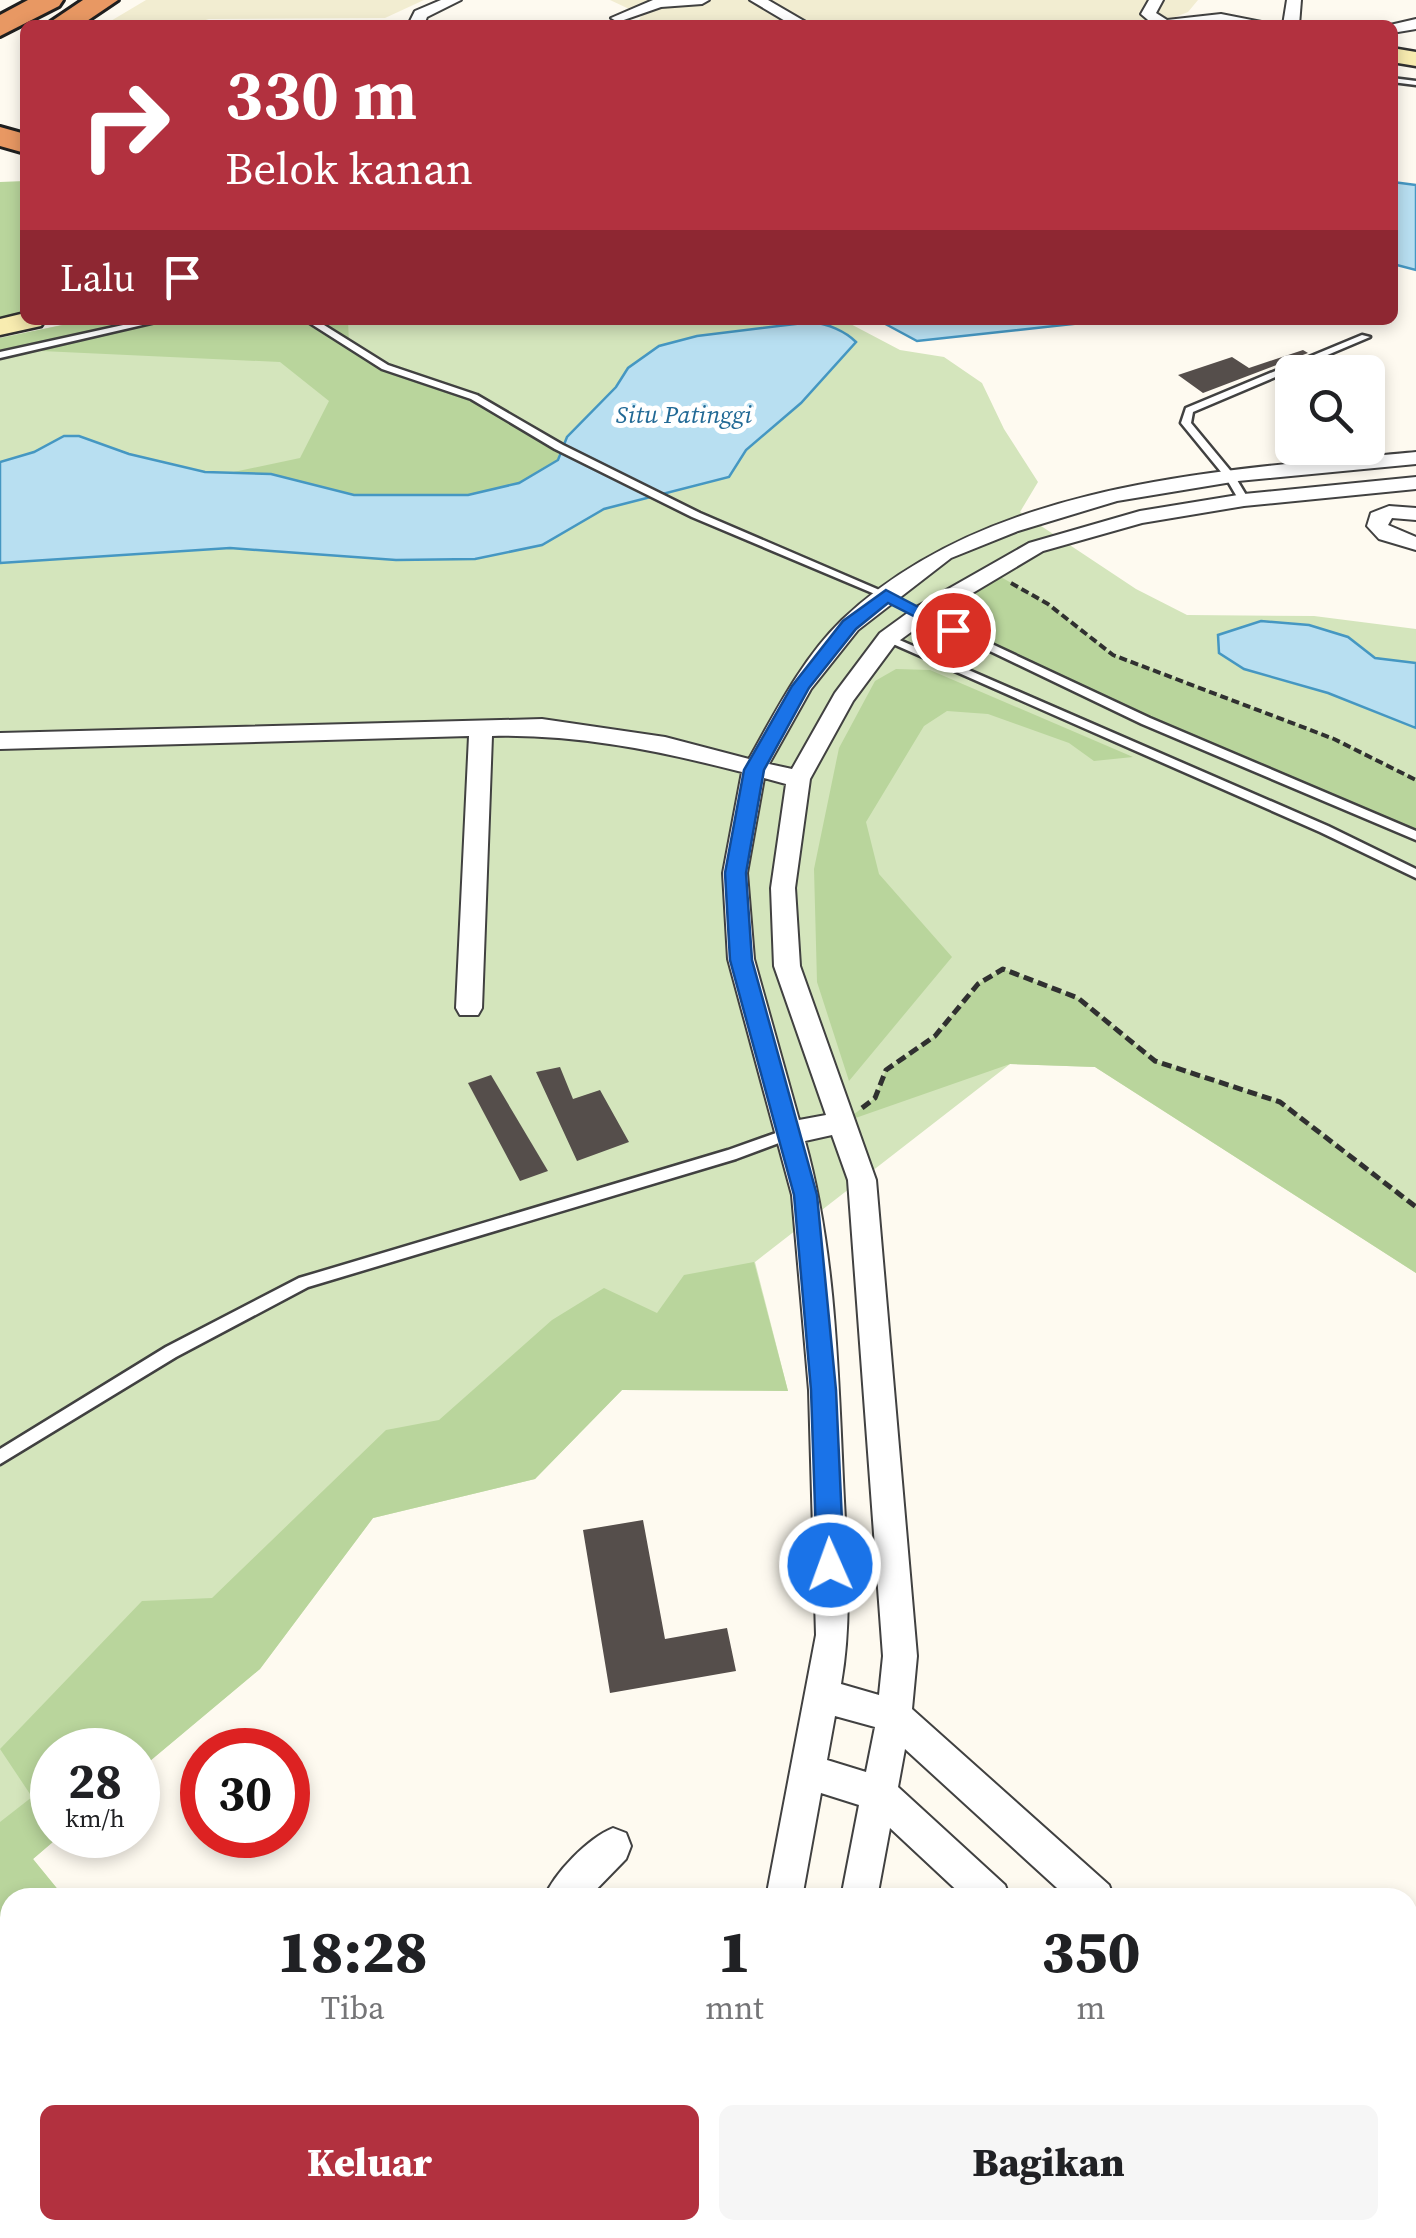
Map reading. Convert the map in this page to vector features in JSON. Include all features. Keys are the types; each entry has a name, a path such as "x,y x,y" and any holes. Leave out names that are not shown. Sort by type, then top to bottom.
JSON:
{"highway":[{"path":"0,27 49,0"},
{"path":"69,20 104,0"}],"street":[{"path":"418,20 420,14 454,0"},
{"path":"618,18 659,3 702,0"},
{"path":"757,0 794,20"},
{"path":"1156,0 1148,14 1156,20"},
{"path":"1205,20 1235,20"},
{"path":"786,1888 833,1636 824,1390 806,1195 741,960 736,873 754,770 801,686 850,625 944,554 1012,527 1114,495 1230,477 1416,458"},
{"path":"861,1888 894,1716 900,1656 862,1180 787,966 782,888 798,779 843,698 888,638 1036,546 1140,517 1244,500 1416,484"},
{"path":"1416,514 1388,512 1378,518 1377,526 1386,535 1416,544"},
{"path":"886,595 921,614"},
{"path":"850,625 888,638"},
{"path":"1,745 542,726 613,734 798,779"},
{"path":"469,1008 481,727"},
{"path":"790,1133 844,1122"},
{"path":"824,1696 894,1716 1085,1888"},
{"path":"808,1772 879,1794 981,1888"},
{"path":"572,1888 613,1846"}],"lane":[{"path":"0,355 136,325"},
{"path":"318,325 385,366 474,396 560,447 696,515 886,595"},
{"path":"1244,500 1186,423 1189,410 1366,337"},
{"path":"921,614 1146,721 1416,836"},
{"path":"888,638 1324,828 1416,874"},
{"path":"0,1457 171,1352 304,1282 731,1155 790,1133"}],"path":[{"path":"992,572 1048,604 1113,655 1334,739 1416,780"},
{"path":"844,1122 875,1098 886,1070 935,1036 978,984 1003,969 1078,998 1154,1061 1280,1102 1416,1207"}],"shaded area":[{"path":"146,0 424,0 385,18 112,20"},
{"path":"610,0 1198,0 1188,12 1168,20 639,20 642,15"}],"green space":[{"path":"20,181 20,317 0,321 0,182"},
{"path":"61,325 852,325 900,350 944,357 982,383 1004,429 1038,482 1020,512 1136,589 1187,615 1314,616 1416,629 1416,1273 1095,1067 1010,1064 755,1262 788,1391 622,1390 535,1479 373,1518 260,1669 189,1728 180,1728 180,1736 160,1753 160,1728 30,1728 30,1858 34,1858 57,1888 0,1888 0,338"},
{"path":"63,325 348,325 349,344 385,367 475,397 559,447 558,460 499,490 437,498 354,495 292,479 224,474 300,458 329,401 280,362 20,350 0,355 0,338"},
{"path":"992,572 1048,604 1113,655 1334,739 1416,780 1416,836 1146,721 921,614"},
{"path":"896,669 930,670 1133,757 1094,761 1069,743 988,714 947,711 924,726 866,822 879,874 952,957 849,1081 817,982 814,869 839,748 875,681"},
{"path":"1003,969 1078,998 1155,1061 1280,1102 1416,1207 1416,1273 1095,1067 1010,1064 844,1122 875,1098 886,1070 935,1036 978,984"},
{"path":"754,1262 788,1391 622,1390 535,1479 373,1518 260,1669 189,1728 180,1728 180,1736 160,1753 160,1728 30,1728 30,1794 0,1749 142,1601 212,1598 386,1430 439,1420 552,1320 604,1288 657,1313 684,1275"},
{"path":"30,1799 30,1858 34,1858 57,1888 0,1888 0,1822"}],"water":[{"path":"1398,183 1416,185 1416,270 1398,265"},
{"name":"Situ Patinggi","path":"787,325 826,325 856,342 801,403 746,450 729,477 604,509 542,545 475,559 396,560 230,548 0,563 0,462 34,452 64,436 79,436 129,454 205,472 271,474 354,495 468,495 519,483 558,460 567,437 616,387 628,368 659,346 697,336"},
{"path":"887,325 1063,325 917,341"},
{"path":"1261,621 1309,625 1348,637 1375,658 1416,663 1416,728 1328,693 1244,669 1219,653 1218,635"}],"building":[{"path":"1232,357 1249,368 1275,359 1275,366 1203,393 1178,375"},
{"path":"560,1067 573,1099 600,1090 629,1142 577,1161 536,1072"},
{"path":"491,1075 548,1171 520,1181 468,1083"},
{"path":"643,1520 665,1639 727,1628 736,1671 610,1693 583,1530"}],"route":[{"path":"830,1565 824,1390 806,1195 741,960 738,852 754,770 801,686 850,625 886,595 953,630"}]}
